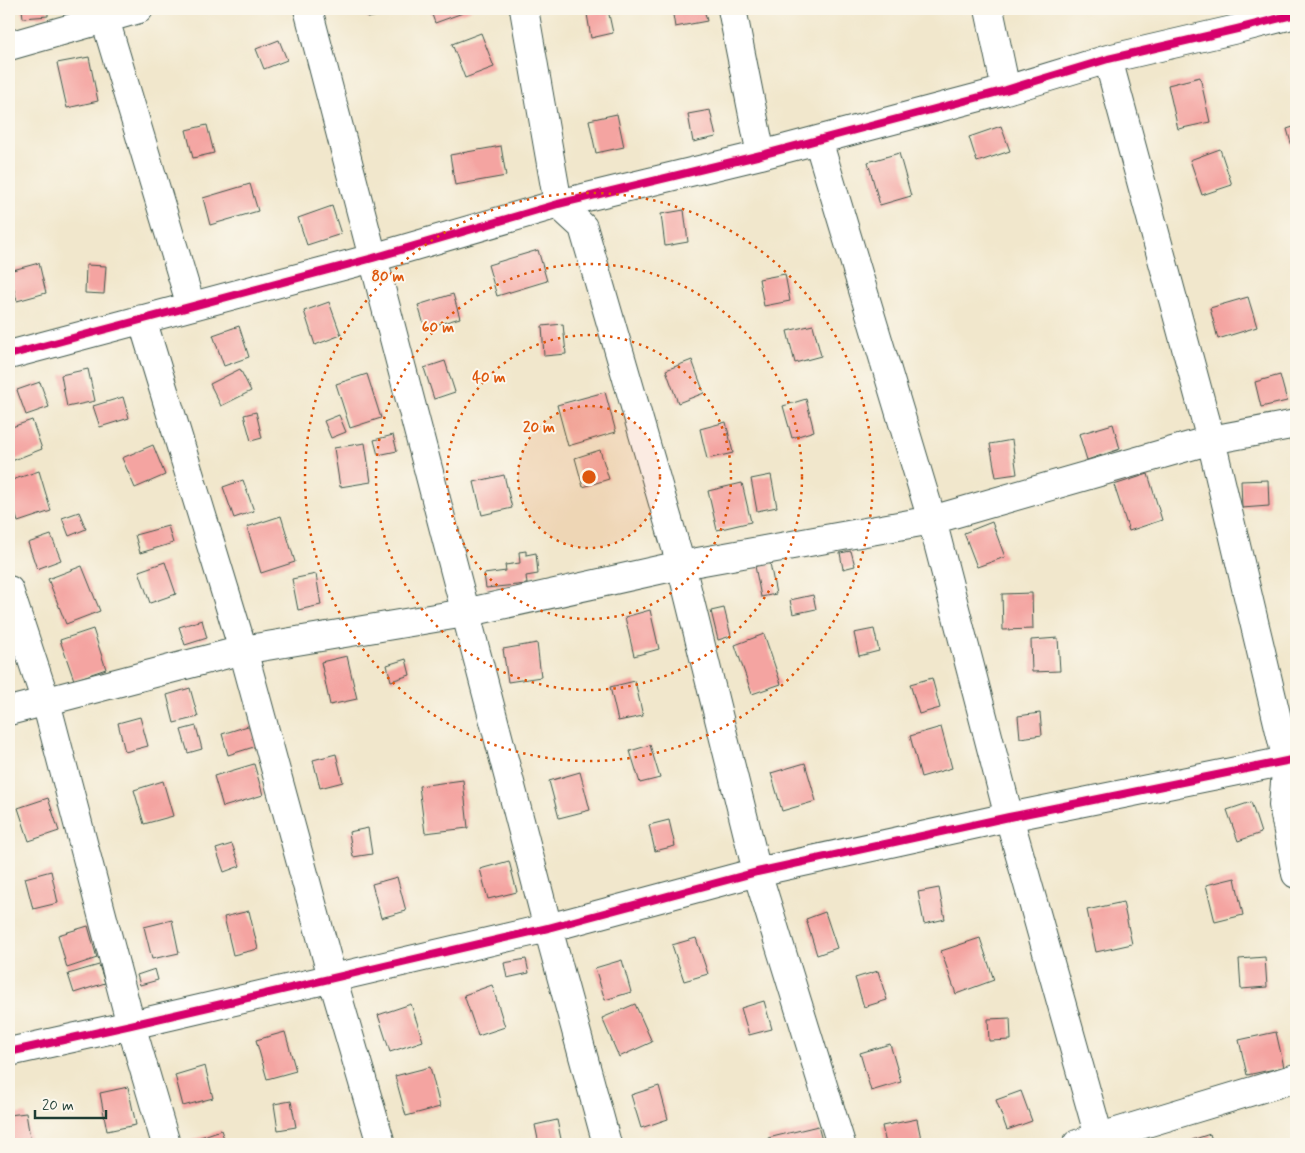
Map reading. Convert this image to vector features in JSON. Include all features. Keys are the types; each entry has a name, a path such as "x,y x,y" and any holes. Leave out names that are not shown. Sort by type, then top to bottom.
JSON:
{"street":[{"path":"9,46 104,14 139,9"},
{"path":"308,9 465,614 548,928 608,1144"},
{"path":"524,9 558,204 583,227 681,565 757,872 841,1144"},
{"path":"732,9 761,155"},
{"path":"989,9 1006,90"},
{"path":"104,14 191,306"},
{"path":"9,355 373,258 558,204 761,155 1006,90 1235,19 1296,14"},
{"path":"1108,59 1211,440 1292,760 1283,805 1296,874"},
{"path":"818,140 932,520 1092,1142 1296,1078"},
{"path":"142,320 243,650 332,977 381,1144"},
{"path":"9,711 243,650 465,614 681,565 932,520 1211,440 1296,424"},
{"path":"9,590 46,702 131,1025 166,1144"},
{"path":"9,1052 548,928 757,872 1009,817 1292,760"}],"building":[{"path":"22,9 48,9 48,16 23,18"},
{"path":"366,9 387,9 388,14 367,18"},
{"path":"430,9 471,9 471,10 435,23"},
{"path":"672,9 704,9 707,21 675,27"},
{"path":"608,10 613,33 591,38 587,14"},
{"path":"481,33 494,67 465,78 452,44"},
{"path":"279,40 287,60 264,69 256,49"},
{"path":"89,57 98,101 67,108 57,63"},
{"path":"1200,77 1210,122 1178,129 1168,85"},
{"path":"710,110 716,137 693,142 688,114"},
{"path":"617,114 624,147 596,153 589,120"},
{"path":"207,125 214,153 193,158 186,130"},
{"path":"1001,126 1010,151 977,162 969,137"},
{"path":"1296,126 1296,157 1295,157 1287,129"},
{"path":"501,146 506,176 455,185 450,155"},
{"path":"1220,149 1232,185 1202,195 1190,160"},
{"path":"899,153 911,196 880,205 868,162"},
{"path":"250,184 258,211 210,225 203,198"},
{"path":"332,206 341,234 307,245 298,218"},
{"path":"684,210 688,242 665,246 661,214"},
{"path":"538,250 547,281 497,296 488,265"},
{"path":"39,263 46,293 17,301 9,271"},
{"path":"86,265 106,266 104,294 85,293"},
{"path":"785,274 790,301 764,306 759,279"},
{"path":"453,294 460,318 425,328 418,305"},
{"path":"1248,297 1257,327 1218,339 1210,308"},
{"path":"329,302 341,335 315,345 304,311"},
{"path":"563,324 566,354 544,356 542,326"},
{"path":"813,325 821,356 795,363 787,331"},
{"path":"239,326 249,357 224,366 213,335"},
{"path":"692,360 704,393 678,403 666,370"},
{"path":"445,361 455,392 434,399 424,368"},
{"path":"88,369 95,401 67,407 61,375"},
{"path":"240,369 251,391 221,406 210,384"},
{"path":"367,374 381,418 350,428 336,384"},
{"path":"1280,375 1287,401 1261,407 1255,382"},
{"path":"40,382 49,407 26,415 17,390"},
{"path":"605,392 616,432 568,446 557,405"},
{"path":"123,397 129,418 100,427 93,406"},
{"path":"806,399 814,431 792,438 783,406"},
{"path":"256,412 262,438 251,441 244,415"},
{"path":"339,415 346,432 331,438 324,421"},
{"path":"32,420 42,449 9,462 9,428"},
{"path":"726,422 733,453 707,459 700,429"},
{"path":"1113,424 1120,449 1087,460 1079,434"},
{"path":"393,435 397,451 378,455 374,440"},
{"path":"1012,440 1017,474 996,477 990,444"},
{"path":"365,443 371,482 340,487 334,448"},
{"path":"153,445 165,475 135,488 122,458"},
{"path":"600,450 609,479 583,487 575,458"},
{"path":"39,471 51,511 18,522 9,493 9,481"},
{"path":"1148,474 1162,520 1129,531 1114,485"},
{"path":"504,475 512,508 482,515 474,482"},
{"path":"771,475 777,507 757,511 751,479"},
{"path":"243,480 254,511 234,518 223,487"},
{"path":"1268,480 1269,506 1242,508 1241,481"},
{"path":"742,483 751,522 717,530 708,491"},
{"path":"79,512 86,529 69,536 62,518"},
{"path":"281,516 295,562 261,573 247,527"},
{"path":"992,522 1005,557 977,567 964,533"},
{"path":"168,526 173,543 140,553 135,535"},
{"path":"51,535 61,560 37,569 28,543"},
{"path":"526,551 526,555 536,553 538,574 526,576 527,584 486,588 484,574 506,571 505,565 520,563 519,552"},
{"path":"851,551 855,566 843,569 840,553"},
{"path":"165,562 176,594 150,603 139,571"},
{"path":"770,563 776,594 761,597 755,566"},
{"path":"82,566 100,611 66,624 48,579"},
{"path":"316,574 321,605 298,610 292,579"},
{"path":"1032,593 1033,629 1003,630 1002,594"},
{"path":"813,595 816,609 793,614 790,600"},
{"path":"724,608 731,636 718,640 711,611"},
{"path":"650,610 659,649 634,656 625,617"},
{"path":"202,620 207,638 185,645 179,627"},
{"path":"93,629 106,669 74,680 60,640"},
{"path":"874,629 879,651 859,656 854,633"},
{"path":"764,634 781,684 752,694 735,645"},
{"path":"1058,638 1060,671 1032,672 1031,640"},
{"path":"537,643 541,677 508,682 503,649"},
{"path":"347,656 357,699 330,705 321,662"},
{"path":"406,659 410,675 391,681 387,665"},
{"path":"932,678 940,708 919,714 910,684"},
{"path":"635,681 643,716 618,721 610,687"},
{"path":"190,688 198,717 174,723 167,695"},
{"path":"1040,713 1042,735 1020,738 1018,716"},
{"path":"140,717 148,746 125,752 118,723"},
{"path":"251,725 257,746 228,755 222,734"},
{"path":"196,726 202,749 188,753 181,730"},
{"path":"941,727 952,768 921,777 910,736"},
{"path":"650,745 660,778 640,783 630,751"},
{"path":"336,754 343,782 320,788 313,760"},
{"path":"805,763 816,801 782,811 771,773"},
{"path":"254,764 263,795 223,807 214,776"},
{"path":"580,772 590,810 559,818 549,781"},
{"path":"463,780 468,828 425,833 419,786"},
{"path":"163,781 173,816 144,824 134,790"},
{"path":"48,798 59,831 29,841 18,808"},
{"path":"1251,802 1261,833 1238,841 1227,810"},
{"path":"669,820 675,846 655,851 649,825"},
{"path":"368,828 372,854 353,857 349,832"},
{"path":"232,844 240,866 224,872 216,849"},
{"path":"509,861 517,892 488,899 480,869"},
{"path":"51,871 58,903 33,909 25,878"},
{"path":"397,877 406,911 381,918 372,884"},
{"path":"1235,878 1243,915 1215,922 1206,885"},
{"path":"939,888 945,919 924,924 918,892"},
{"path":"1123,902 1132,944 1096,952 1087,910"},
{"path":"249,911 258,949 233,955 224,917"},
{"path":"825,912 837,948 817,955 806,919"},
{"path":"172,920 179,953 152,959 144,927"},
{"path":"88,926 97,958 67,968 58,935"},
{"path":"696,938 708,974 684,981 672,945"},
{"path":"980,938 994,980 956,994 941,951"},
{"path":"1265,957 1267,987 1241,989 1239,959"},
{"path":"526,959 529,973 507,978 504,963"},
{"path":"622,960 631,992 605,1000 595,968"},
{"path":"99,965 105,983 74,993 68,974"},
{"path":"155,969 158,980 140,985 137,975"},
{"path":"878,971 887,1000 864,1007 855,978"},
{"path":"492,985 505,1027 478,1036 464,995"},
{"path":"764,1001 772,1029 749,1035 741,1008"},
{"path":"411,1004 423,1041 390,1052 378,1015"},
{"path":"635,1004 652,1042 619,1057 602,1018"},
{"path":"1010,1018 1011,1040 989,1041 988,1019"},
{"path":"285,1032 296,1071 267,1079 256,1040"},
{"path":"1276,1032 1284,1067 1247,1075 1239,1040"},
{"path":"890,1044 901,1082 871,1091 860,1053"},
{"path":"205,1066 213,1098 183,1106 175,1075"},
{"path":"430,1067 440,1107 406,1116 395,1076"},
{"path":"659,1086 668,1119 641,1128 631,1095"},
{"path":"128,1087 136,1125 107,1131 100,1093"},
{"path":"1021,1091 1032,1121 1007,1130 996,1100"},
{"path":"291,1101 296,1127 278,1130 274,1104"},
{"path":"26,1113 31,1144 9,1144 9,1115"},
{"path":"917,1119 922,1144 886,1144 882,1126"},
{"path":"557,1120 562,1144 539,1144 535,1125"},
{"path":"818,1126 823,1144 769,1144 768,1138"},
{"path":"221,1130 226,1144 190,1144 189,1141"},
{"path":"1210,1134 1213,1144 1194,1144 1192,1140"}],"cycle path":[{"path":"9,355 373,258 558,204 761,155 1006,90 1108,59 1296,14"},
{"path":"9,1052 548,928 757,872 1009,817 1296,759"}]}
